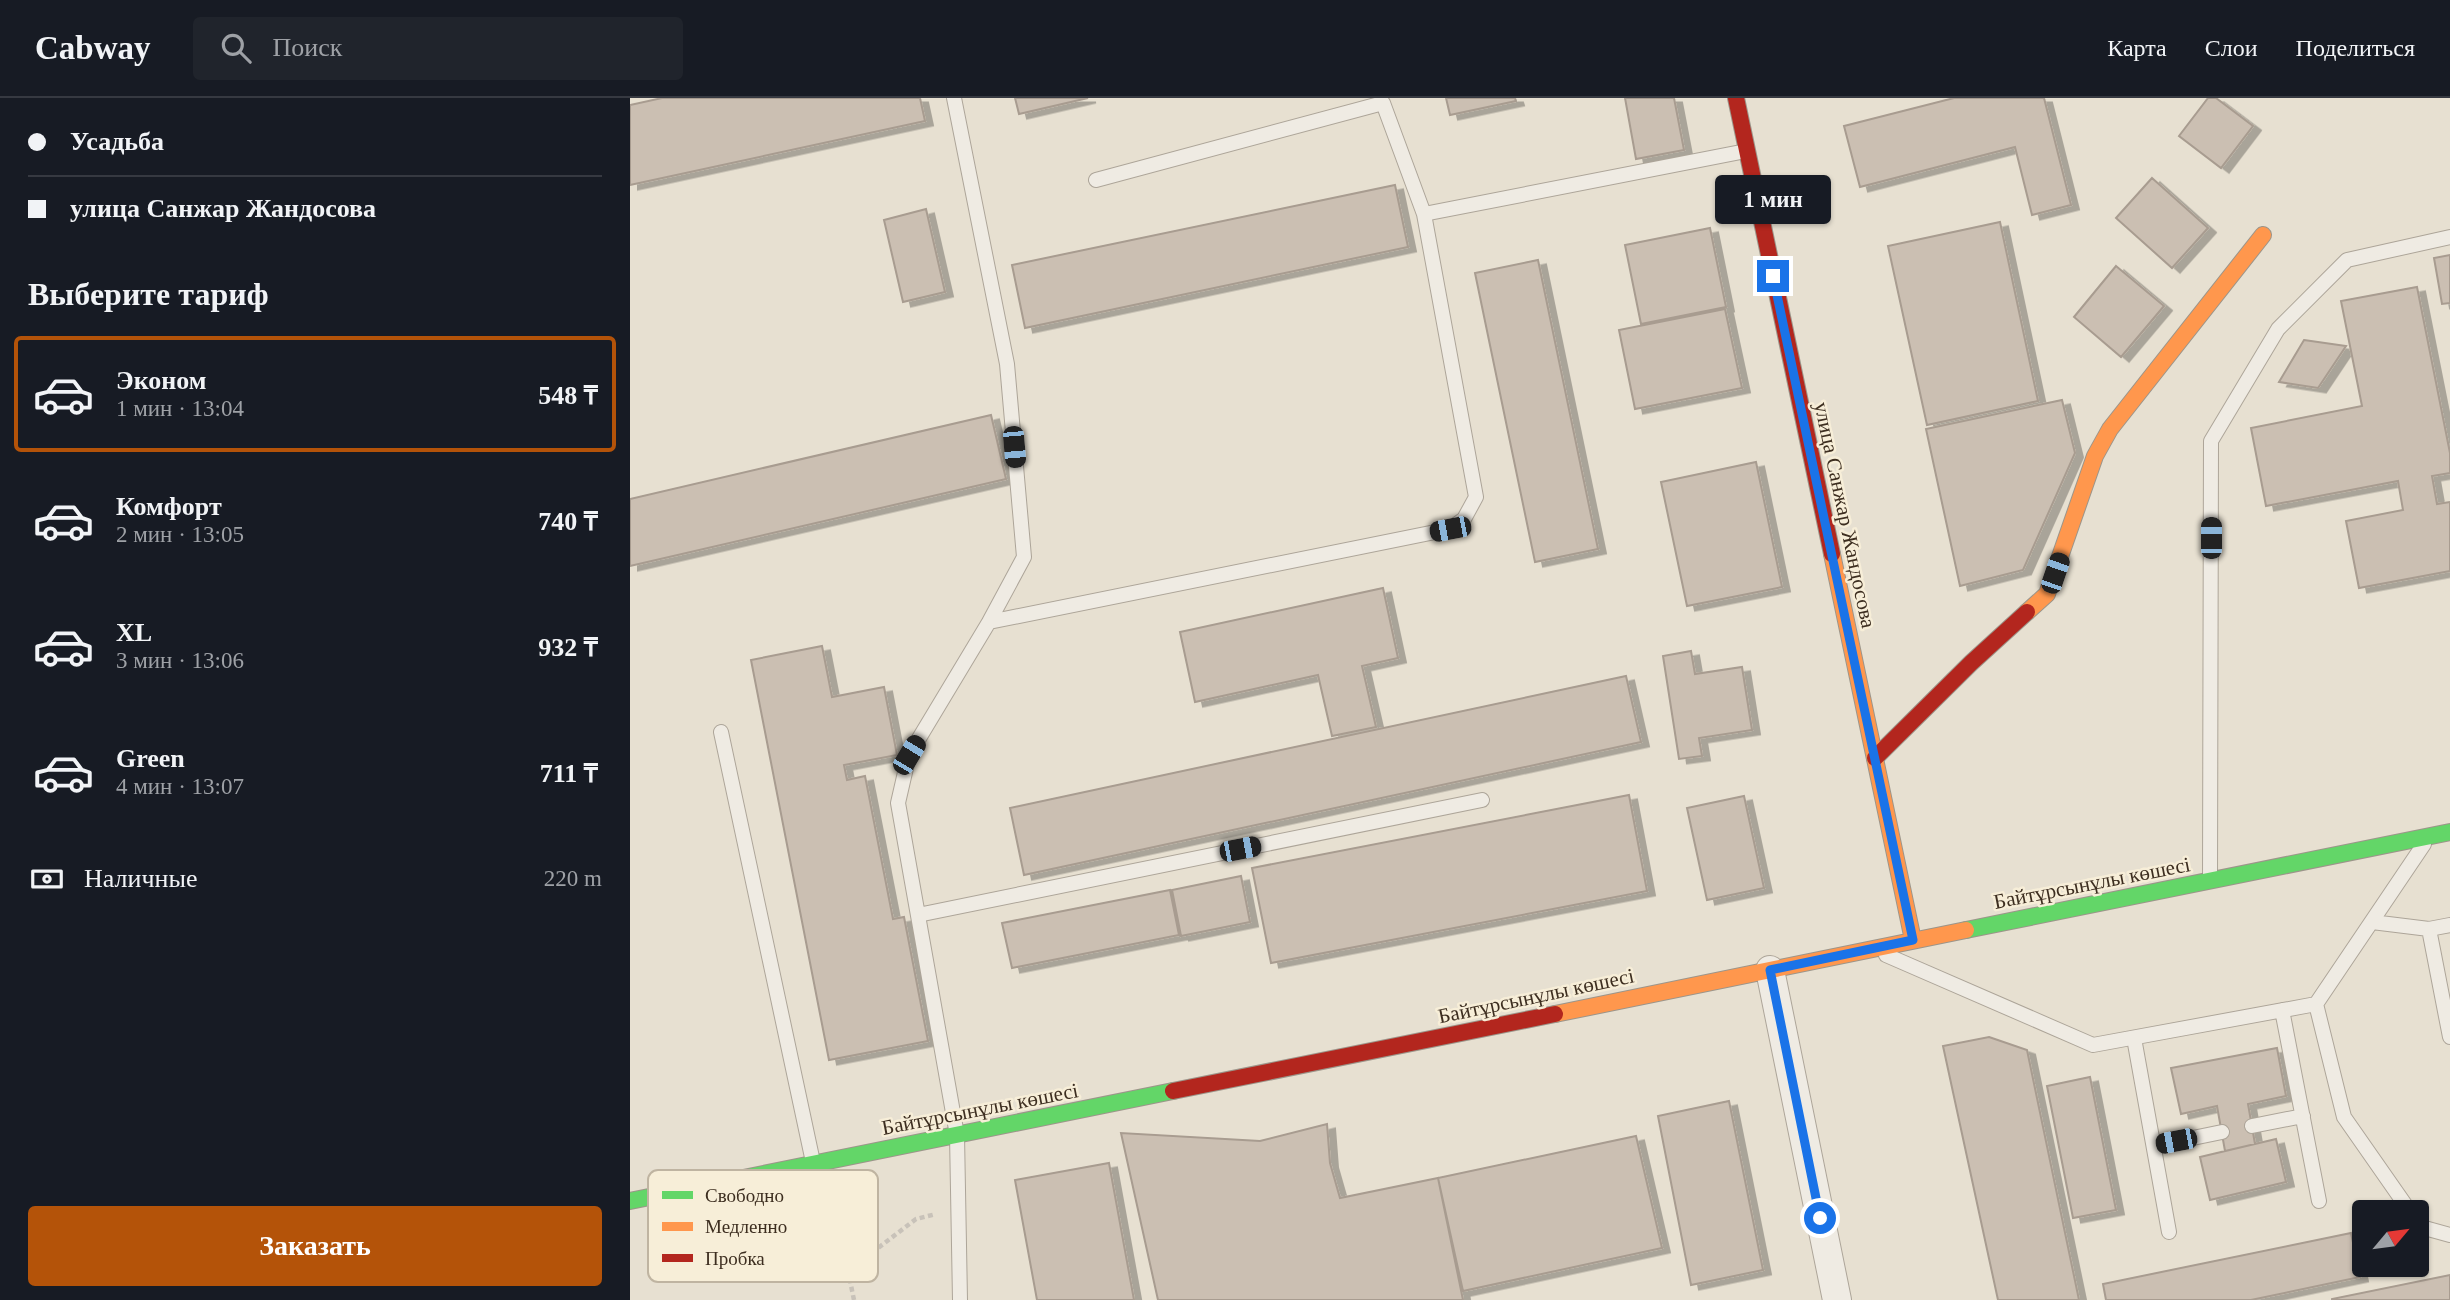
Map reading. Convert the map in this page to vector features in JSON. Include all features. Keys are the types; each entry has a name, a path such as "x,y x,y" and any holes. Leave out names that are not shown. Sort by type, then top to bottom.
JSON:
{"main road":[{"name":"улица Санжар Жандосова","path":"1736,98 1913,940"},
{"path":"1875,758 1971,663 2047,594 2095,456 2109,429 2263,235"},
{"name":"Байтұрсынұлы көшесі","path":"779,1170 2450,832"},
{"name":"Байтұрсынұлы көшесі","path":"630,1200 648,1196"}],"street":[{"path":"1770,970 1837,1300"}],"lane":[{"path":"954,98 1007,364 1024,557 989,622 909,755 898,803 957,1135 960,1300"},
{"path":"989,622 1450,529 1464,519 1476,497 1424,214 1383,100 1096,180"},
{"path":"1424,214 1747,150"},
{"path":"2210,880 2211,441 2278,329 2347,260 2450,237"},
{"path":"721,732 814,1163"},
{"path":"918,915 1482,800"},
{"path":"1872,949 2094,1045 2282,1010 2316,1003 2430,836"},
{"path":"2372,922 2429,929 2450,925"},
{"path":"2429,929 2450,1037"},
{"path":"2316,1003 2344,1117 2401,1200"},
{"path":"2282,1010 2319,1201"},
{"path":"2134,1038 2169,1232"},
{"path":"2252,1126 2302,1116"},
{"path":"2154,1146 2221,1132"},
{"path":"2429,1229 2450,1235"}],"path":[{"path":"878,1248 916,1219 958,1209"},
{"path":"850,1282 854,1300"}],"building":[{"path":"662,98 920,98 925,121 630,185 630,105"},
{"path":"1015,98 1088,98 1019,114"},
{"path":"1446,98 1515,98 1516,101 1450,115"},
{"path":"1625,98 1674,98 1684,150 1636,159"},
{"path":"1954,98 2044,98 2071,205 2032,215 2015,147 1860,187 1844,126"},
{"path":"2208,98 2216,98 2253,126 2221,168 2179,136"},
{"path":"2152,178 2208,228 2172,268 2116,218"},
{"path":"1395,185 1408,247 1025,328 1012,265"},
{"path":"926,209 945,292 903,302 884,220"},
{"path":"2000,222 2038,401 1927,425 1888,246"},
{"path":"1710,228 1726,307 1641,324 1625,245"},
{"path":"2450,255 2450,303 2442,304 2434,258"},
{"path":"1538,260 1598,549 1535,562 1475,273"},
{"path":"2116,266 2164,306 2121,357 2074,317"},
{"path":"2417,287 2450,453 2450,473 2432,476 2437,504 2450,502 2450,571 2359,588 2346,521 2403,510 2398,481 2266,506 2251,428 2362,406 2341,301"},
{"path":"1725,309 1742,388 1635,409 1619,330"},
{"path":"2304,340 2346,346 2318,388 2279,382"},
{"path":"2062,400 2075,453 2023,570 1960,586 1926,429"},
{"path":"991,415 1006,479 630,566 630,499"},
{"path":"1756,462 1782,587 1687,606 1661,482"},
{"path":"1383,588 1398,658 1362,666 1376,727 1332,736 1318,675 1195,702 1180,632"},
{"path":"822,646 832,697 884,687 897,755 844,765 847,780 865,776 893,919 904,917 928,1041 829,1060 751,660"},
{"path":"1691,651 1695,674 1742,667 1752,730 1699,738 1702,756 1679,759 1663,656"},
{"path":"1626,676 1641,742 1024,875 1010,808"},
{"path":"1629,795 1647,891 1271,963 1252,868"},
{"path":"1744,796 1764,888 1707,900 1687,808"},
{"path":"1241,876 1250,922 1181,936 1172,890"},
{"path":"1170,890 1179,935 1012,968 1002,923"},
{"path":"1989,1037 2027,1050 2079,1300 1998,1300 1943,1046"},
{"path":"2277,1048 2286,1096 2248,1104 2255,1144 2225,1151 2217,1106 2181,1114 2171,1068"},
{"path":"2090,1077 2116,1210 2073,1218 2047,1086"},
{"path":"1729,1101 1763,1270 1691,1285 1658,1116"},
{"path":"1327,1124 1330,1163 1340,1198 1438,1178 1463,1300 1158,1300 1121,1133 1260,1141"},
{"path":"1636,1136 1662,1248 1463,1291 1438,1178"},
{"path":"2276,1139 2286,1182 2210,1200 2200,1157"},
{"path":"1109,1163 1134,1300 1037,1300 1015,1180"},
{"path":"2351,1233 2352,1238 2352,1278 2355,1278 2251,1300 2106,1300 2103,1284"},
{"path":"2450,1275 2450,1300 2332,1300 2332,1299"}],"traffic: fast":[{"path":"1966,930 2450,832"},
{"path":"783,1170 1173,1091"},
{"path":"630,1201 648,1197"}],"traffic: slow":[{"path":"2027,612 2047,594 2095,456 2110,429 2263,235"},
{"path":"1832,554 1913,940"},
{"path":"1555,1014 1966,930"}],"traffic: jam":[{"path":"1736,98 1832,554"},
{"path":"1875,758 2027,612"},
{"path":"1173,1091 1555,1014"}],"route":[{"path":"1773,276 1913,940 1770,970 1820,1218"}]}
